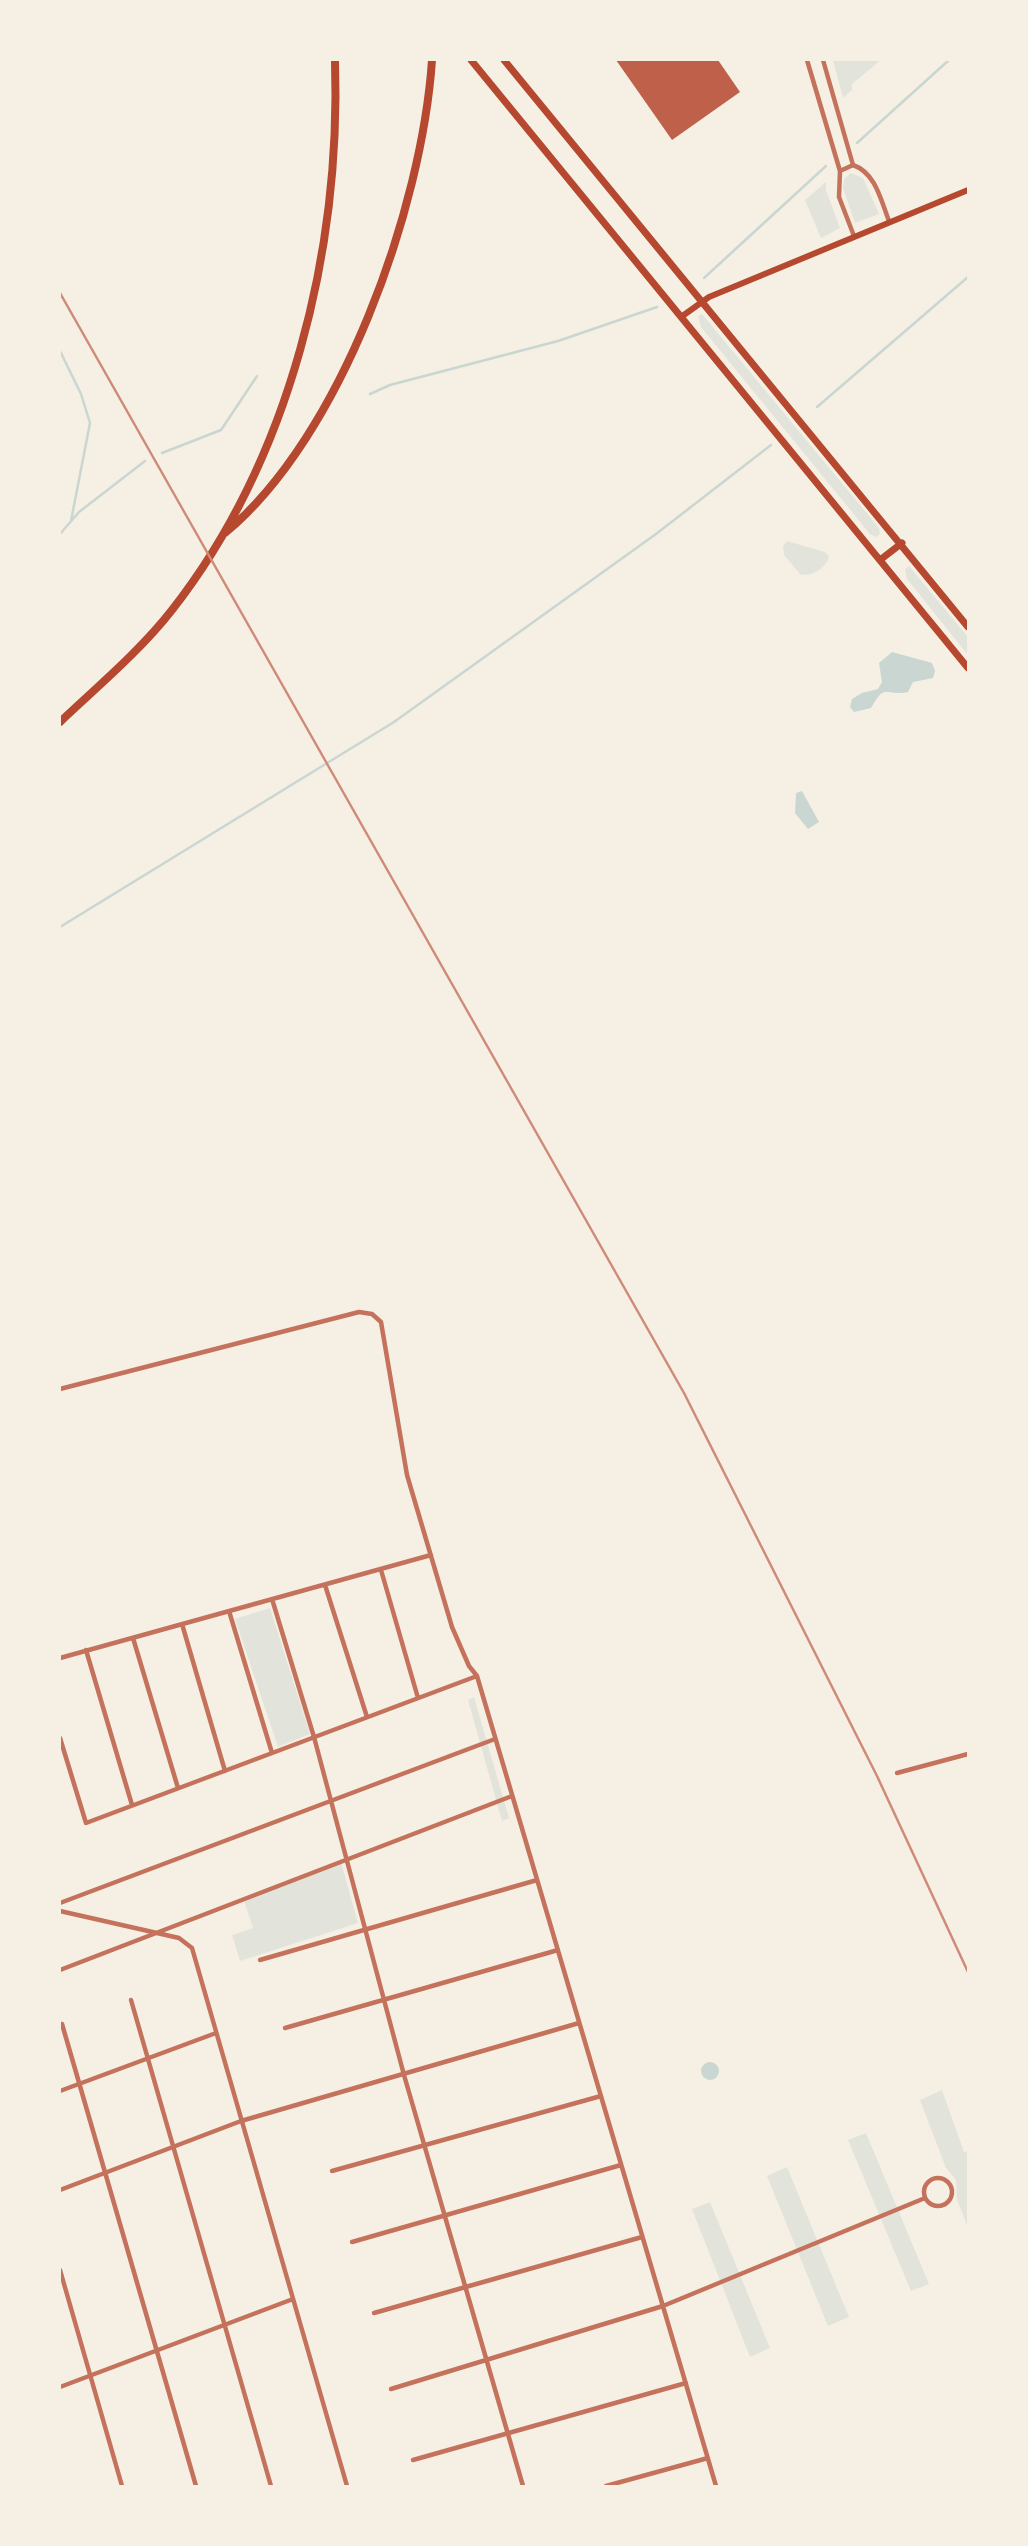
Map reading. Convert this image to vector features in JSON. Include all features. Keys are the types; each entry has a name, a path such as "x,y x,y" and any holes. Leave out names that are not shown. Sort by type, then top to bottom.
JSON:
{"highway":[{"path":"60,722 147,639 173,609 218,540 251,477 272,428 311,304 331,185 335,60"},
{"path":"218,540 255,503 299,446 331,393 364,324 393,248 415,175 427,109 432,60"}],"main road":[{"path":"471,60 968,668"},
{"path":"505,60 968,627"},
{"path":"681,317 702,300 968,190"},
{"path":"880,560 902,543"}],"street":[{"path":"807,60 839,172 839,197 854,236"},
{"path":"823,60 853,165"},
{"path":"839,172 853,165 860,167 874,183 890,221"},
{"path":"60,1389 359,1312 372,1314 381,1322 407,1475 460,1647 477,1676 716,2487"},
{"path":"60,1658 431,1555"},
{"path":"381,1570 418,1698"},
{"path":"325,1585 368,1717"},
{"path":"272,1600 314,1737 404,2075 523,2487"},
{"path":"229,1611 272,1753"},
{"path":"182,1624 226,1771"},
{"path":"133,1637 178,1788"},
{"path":"86,1650 132,1805"},
{"path":"60,1738 86,1823 477,1676"},
{"path":"60,1903 329,1799 495,1739"},
{"path":"897,1773 968,1754"},
{"path":"60,1970 512,1796"},
{"path":"260,1960 537,1880"},
{"path":"60,1911 179,1938 192,1948 347,2487"},
{"path":"285,2028 558,1950"},
{"path":"131,2000 271,2487"},
{"path":"60,2190 241,2122 579,2023"},
{"path":"62,2024 196,2487"},
{"path":"60,2091 216,2033"},
{"path":"332,2171 601,2096"},
{"path":"352,2242 621,2165"},
{"path":"933,2179 945,2180 952,2188 952,2197 944,2205 932,2205 925,2198 926,2185 933,2179"},
{"path":"391,2389 663,2306 925,2198"},
{"path":"374,2313 642,2237"},
{"path":"60,2270 122,2487"},
{"path":"60,2387 293,2299"},
{"path":"412,2460 686,2383"},
{"path":"606,2487 708,2458"}],"shaded area":[{"path":"833,60 881,60 852,84 852,90 843,98"},
{"path":"851,173 863,178 879,214 855,223 843,188 844,179"},
{"path":"826,182 826,190 840,228 821,238 805,200"},
{"path":"702,314 879,528 880,534 876,537 870,534 701,327 698,316"},
{"path":"787,541 825,552 829,556 828,560 822,568 813,573 800,574 784,555 783,547"},
{"path":"909,566 968,637 968,655 907,579 905,569"},
{"path":"892,652 932,663 935,671 933,678 913,682 908,692 883,692 871,708 854,712 850,707 852,699 878,689 882,682 879,663"},
{"path":"802,791 819,822 808,829 795,813 796,793"},
{"path":"270,1608 310,1734 278,1747 235,1619"},
{"path":"474,1697 509,1818 502,1821 468,1700"},
{"path":"341,1862 358,1923 240,1961 232,1935 253,1928 244,1901"},
{"path":"710,2062 716,2065 719,2071 716,2077 710,2080 704,2077 701,2071 704,2065"},
{"path":"942,2090 964,2152 968,2151 968,2227 957,2200 956,2180 946,2168 920,2100"},
{"path":"866,2133 929,2284 911,2291 848,2140"},
{"path":"787,2167 849,2317 828,2326 767,2176"},
{"path":"710,2202 770,2348 750,2357 692,2209"}],"building":[{"path":"616,60 718,60 740,92 672,140"}],"waterway":[{"path":"857,143 949,60"},
{"path":"704,278 826,166"},
{"path":"817,407 968,277"},
{"path":"370,394 390,385 558,341 657,307"},
{"path":"60,351 81,394 90,423 71,521"},
{"path":"162,453 221,430 257,376"},
{"path":"60,927 394,722 656,534 771,445"},
{"path":"60,534 79,512 145,461"}],"railway":[{"path":"60,293 684,1393 877,1776 968,1972"}]}
